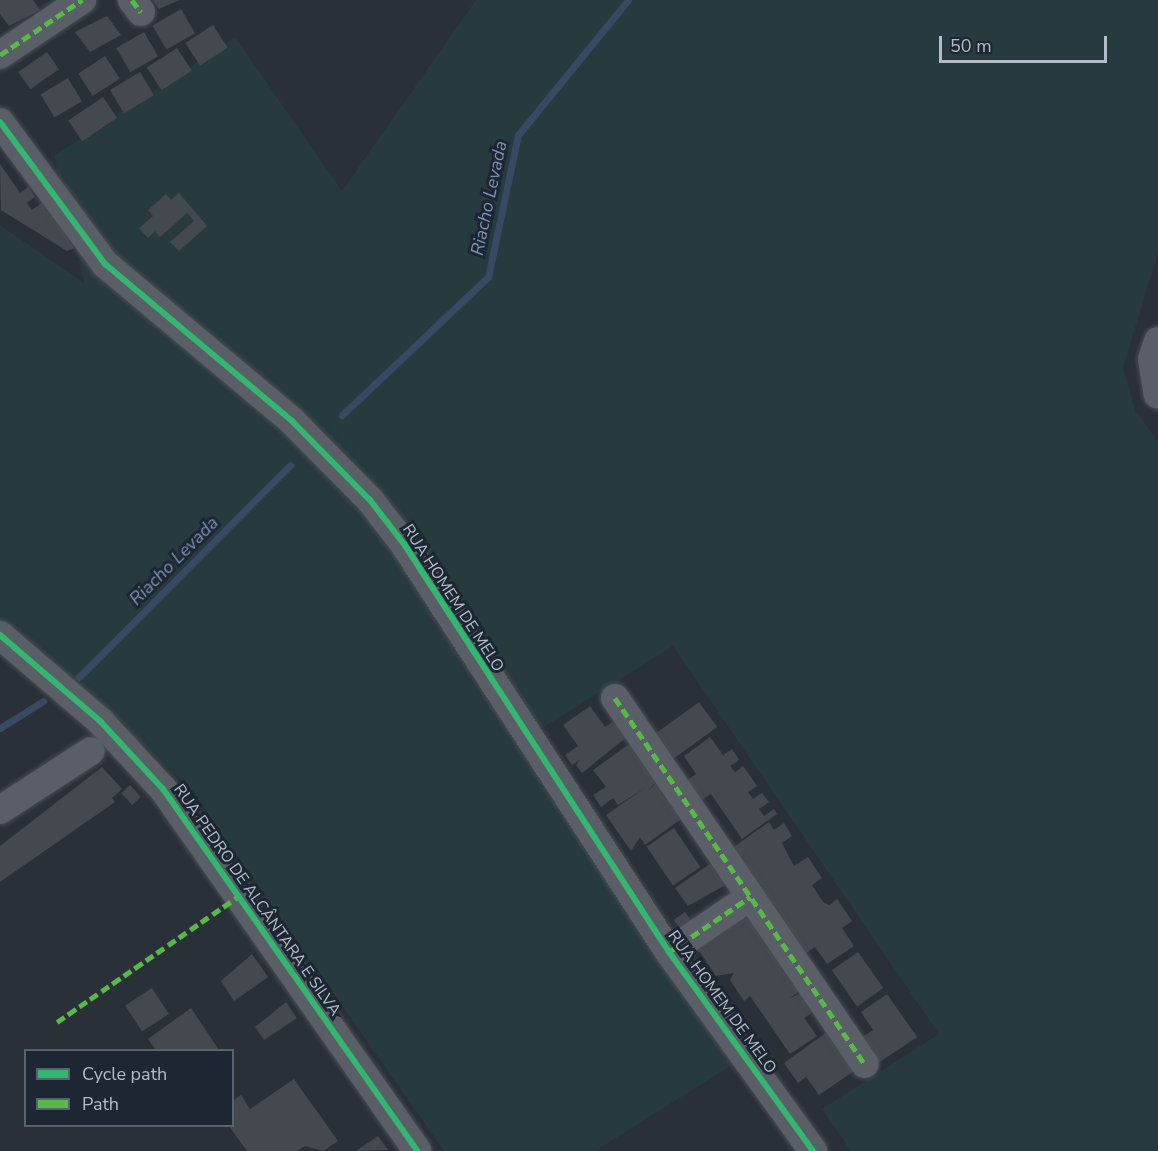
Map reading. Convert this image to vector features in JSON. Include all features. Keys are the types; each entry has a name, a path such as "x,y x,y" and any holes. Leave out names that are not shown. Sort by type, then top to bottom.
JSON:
{"street":[{"path":"2,50 82,0"},
{"name":"RUA HOMEM DE MELO","path":"0,122 105,264 292,421 370,500 404,544 669,951 813,1151"},
{"path":"1158,341 1152,359 1158,395"},
{"name":"RUA PEDRO DE ALCÂNTARA E SILVA","path":"0,634 100,745 163,789 417,1151"},
{"path":"615,698 865,1064"},
{"path":"0,810 100,745"},
{"path":"669,951 750,897"}],"green space":[{"path":"476,0 1158,0 1158,252 1123,368 1135,410 1158,441 1158,1151 851,1151 822,1109 939,1034 673,646 517,744 735,1063 595,1151 444,1151 187,785 0,623 0,225 84,283 54,156 235,37 342,191"}],"building":[{"path":"0,0 33,0 40,10 9,26 0,14"},
{"path":"153,0 180,0 159,9"},
{"path":"181,9 195,33 166,50 152,26"},
{"path":"107,16 121,35 90,52 75,32"},
{"path":"213,25 228,48 200,66 185,43"},
{"path":"144,32 158,56 130,72 116,48"},
{"path":"177,48 192,71 162,90 147,68"},
{"path":"47,52 59,69 30,89 18,72"},
{"path":"105,56 120,79 93,96 78,73"},
{"path":"140,72 154,95 124,113 110,90"},
{"path":"68,78 82,101 54,118 41,94"},
{"path":"103,97 117,118 82,141 68,120"},
{"path":"0,164 20,193 28,187 35,197 27,203 32,210 43,202 75,248 67,251 1,210"},
{"path":"179,193 207,226 179,251 170,242 194,221 187,213 160,237 155,231 148,238 139,228 153,216 148,210 166,194 171,200"},
{"path":"699,702 717,727 671,761 653,736"},
{"path":"590,706 605,727 617,719 628,736 582,773 576,765 580,760 572,765 565,755 578,746 563,725"},
{"path":"710,737 723,755 732,749 739,760 730,766 735,772 743,766 757,786 748,792 753,799 762,793 769,802 759,809 764,816 774,809 777,814 742,839 711,794 699,802 685,782 696,774 684,756"},
{"path":"632,742 658,780 647,791 659,781 684,817 645,845 640,837 631,851 606,815 645,788 618,805 613,798 601,807 593,795 606,787 593,770"},
{"path":"102,767 122,789 112,798 115,802 0,882 0,846"},
{"path":"130,785 141,797 132,805 121,793"},
{"path":"769,822 774,830 784,823 792,836 782,843 794,866 808,857 822,878 812,885 823,902 829,905 837,899 852,921 842,928 854,946 827,964 815,947 803,955 731,849"},
{"path":"674,828 700,867 673,885 647,846"},
{"path":"714,861 729,883 688,906 675,888"},
{"path":"748,911 802,989 790,998 804,992 816,1010 804,1018 817,1036 790,1054 750,996 744,1001 730,980 734,973 716,976 695,945 700,941 703,946"},
{"path":"685,912 692,922 680,930 674,920"},
{"path":"858,952 883,988 857,1006 832,970"},
{"path":"252,954 268,977 234,1001 221,981"},
{"path":"152,988 169,1014 142,1031 125,1005"},
{"path":"887,994 917,1037 878,1063 861,1038 873,1030 861,1012"},
{"path":"286,1002 297,1018 264,1040 255,1027"},
{"path":"191,1008 218,1049 155,1049 148,1039"},
{"path":"830,1030 857,1069 819,1095 806,1077 798,1083 784,1063"},
{"path":"294,1079 338,1141 323,1151 305,1146 297,1151 247,1151 230,1127 234,1127 234,1100 241,1095 250,1109"},
{"path":"378,1136 388,1150 356,1151"}],"waterway":[{"name":"Riacho Levada","path":"342,415 488,277 518,135 628,0"},
{"name":"Riacho Levada","path":"79,677 290,465"},
{"path":"0,728 43,701"}],"marked path":[{"path":"0,55 82,0"},
{"path":"132,0 141,12"},
{"path":"615,698 865,1064"},
{"path":"57,1022 239,896"},
{"path":"669,952 750,897"}],"cycle path":[{"path":"0,122 105,264 292,421 370,500 404,544 669,952 813,1151"},
{"path":"0,635 100,721 163,789 417,1151"}]}
